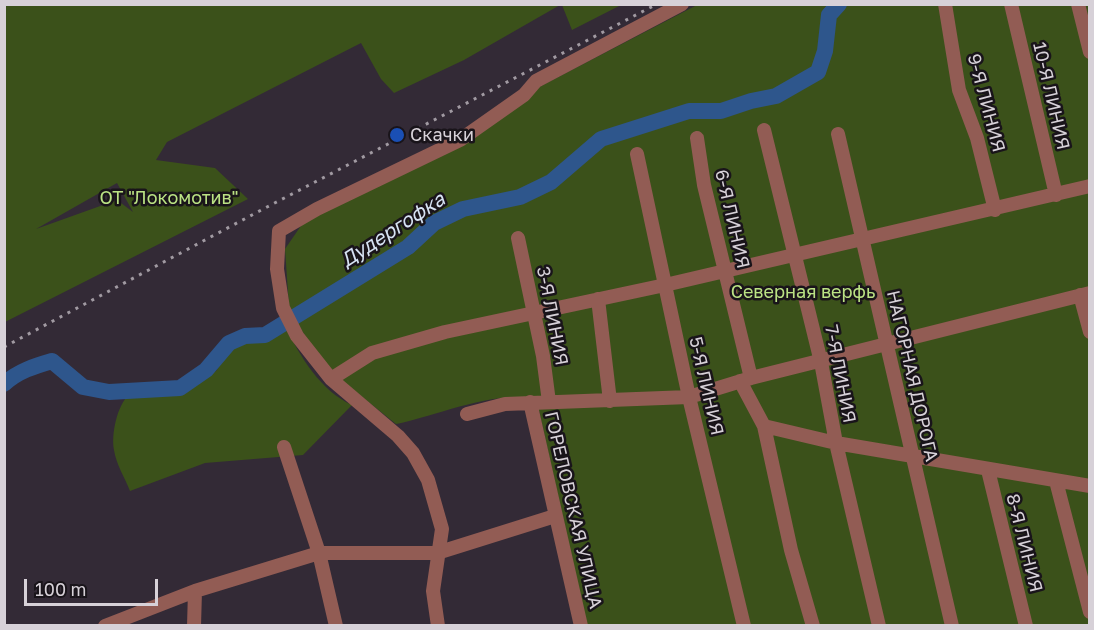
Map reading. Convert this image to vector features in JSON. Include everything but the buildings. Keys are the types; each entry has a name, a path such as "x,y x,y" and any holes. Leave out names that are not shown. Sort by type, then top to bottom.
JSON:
{"street":[{"path":"438,626 433,604 437,554 442,535 440,517 428,480 413,453 382,421 331,379 294,330 283,308 277,269 279,231 460,140 524,95 536,81 682,4"},
{"name":"9-Я ЛИНИЯ","path":"945,4 959,90 977,138 995,210"},
{"name":"10-Я ЛИНИЯ","path":"1011,4 1056,195"},
{"path":"1078,4 1089,52"},
{"name":"7-Я ЛИНИЯ","path":"764,130 821,362 836,443 879,626"},
{"name":"НАГОРНАЯ ДОРОГА","path":"838,134 952,626"},
{"name":"6-Я ЛИНИЯ","path":"697,138 704,184 726,271 745,380 764,426"},
{"name":"5-Я ЛИНИЯ","path":"637,154 689,397 744,626"},
{"path":"331,379 372,353 445,332 665,285 995,210 1089,186"},
{"name":"3-Я ЛИНИЯ","path":"518,238 535,313 549,402"},
{"path":"467,414 505,404 530,402 689,397 745,380 1085,294 1089,332"},
{"path":"598,299 610,401"},
{"name":"ГОРЕЛОВСКАЯ УЛИЦА","path":"530,402 580,626"},
{"path":"813,626 791,550 764,426 836,443 1089,486"},
{"path":"284,447 319,554 336,626"},
{"name":"8-Я ЛИНИЯ","path":"988,470 1026,626"},
{"path":"1056,481 1089,612"},
{"path":"105,626 195,591 319,554 437,554 555,516"},
{"path":"194,626 195,591"}],"green space":[{"name":"ОТ \"Локомотив\"","path":"5,4 560,4 464,60 394,93 381,79 361,43 167,142 156,160 215,168 248,199 5,322","holes":["117,183 133,212 117,200 36,229"]},
{"path":"562,5 621,5 572,30"},
{"name":"Северная верфь","path":"697,5 1089,5 1089,625 587,625 537,402 524,398 507,397 468,404 396,424 336,376 312,349 289,307 285,249 307,217 462,145 539,87"},
{"path":"286,327 298,350 321,382 352,405 303,455 205,463 130,491 113,444 118,413 129,395 142,396 155,391 177,393 216,371 233,345 263,340"}],"waterway":[{"name":"Дудергофка","path":"4,384 21,372 52,361 83,387 109,392 180,388 206,370 229,343 245,336 265,335 408,247 434,223 463,209 520,197 551,182 601,139 689,111 721,111 776,96 818,72 825,51 829,15 839,4"}],"railway":[{"path":"4,347 657,4"}],"place":[{"name":"Скачки","path":"397,135"}]}
